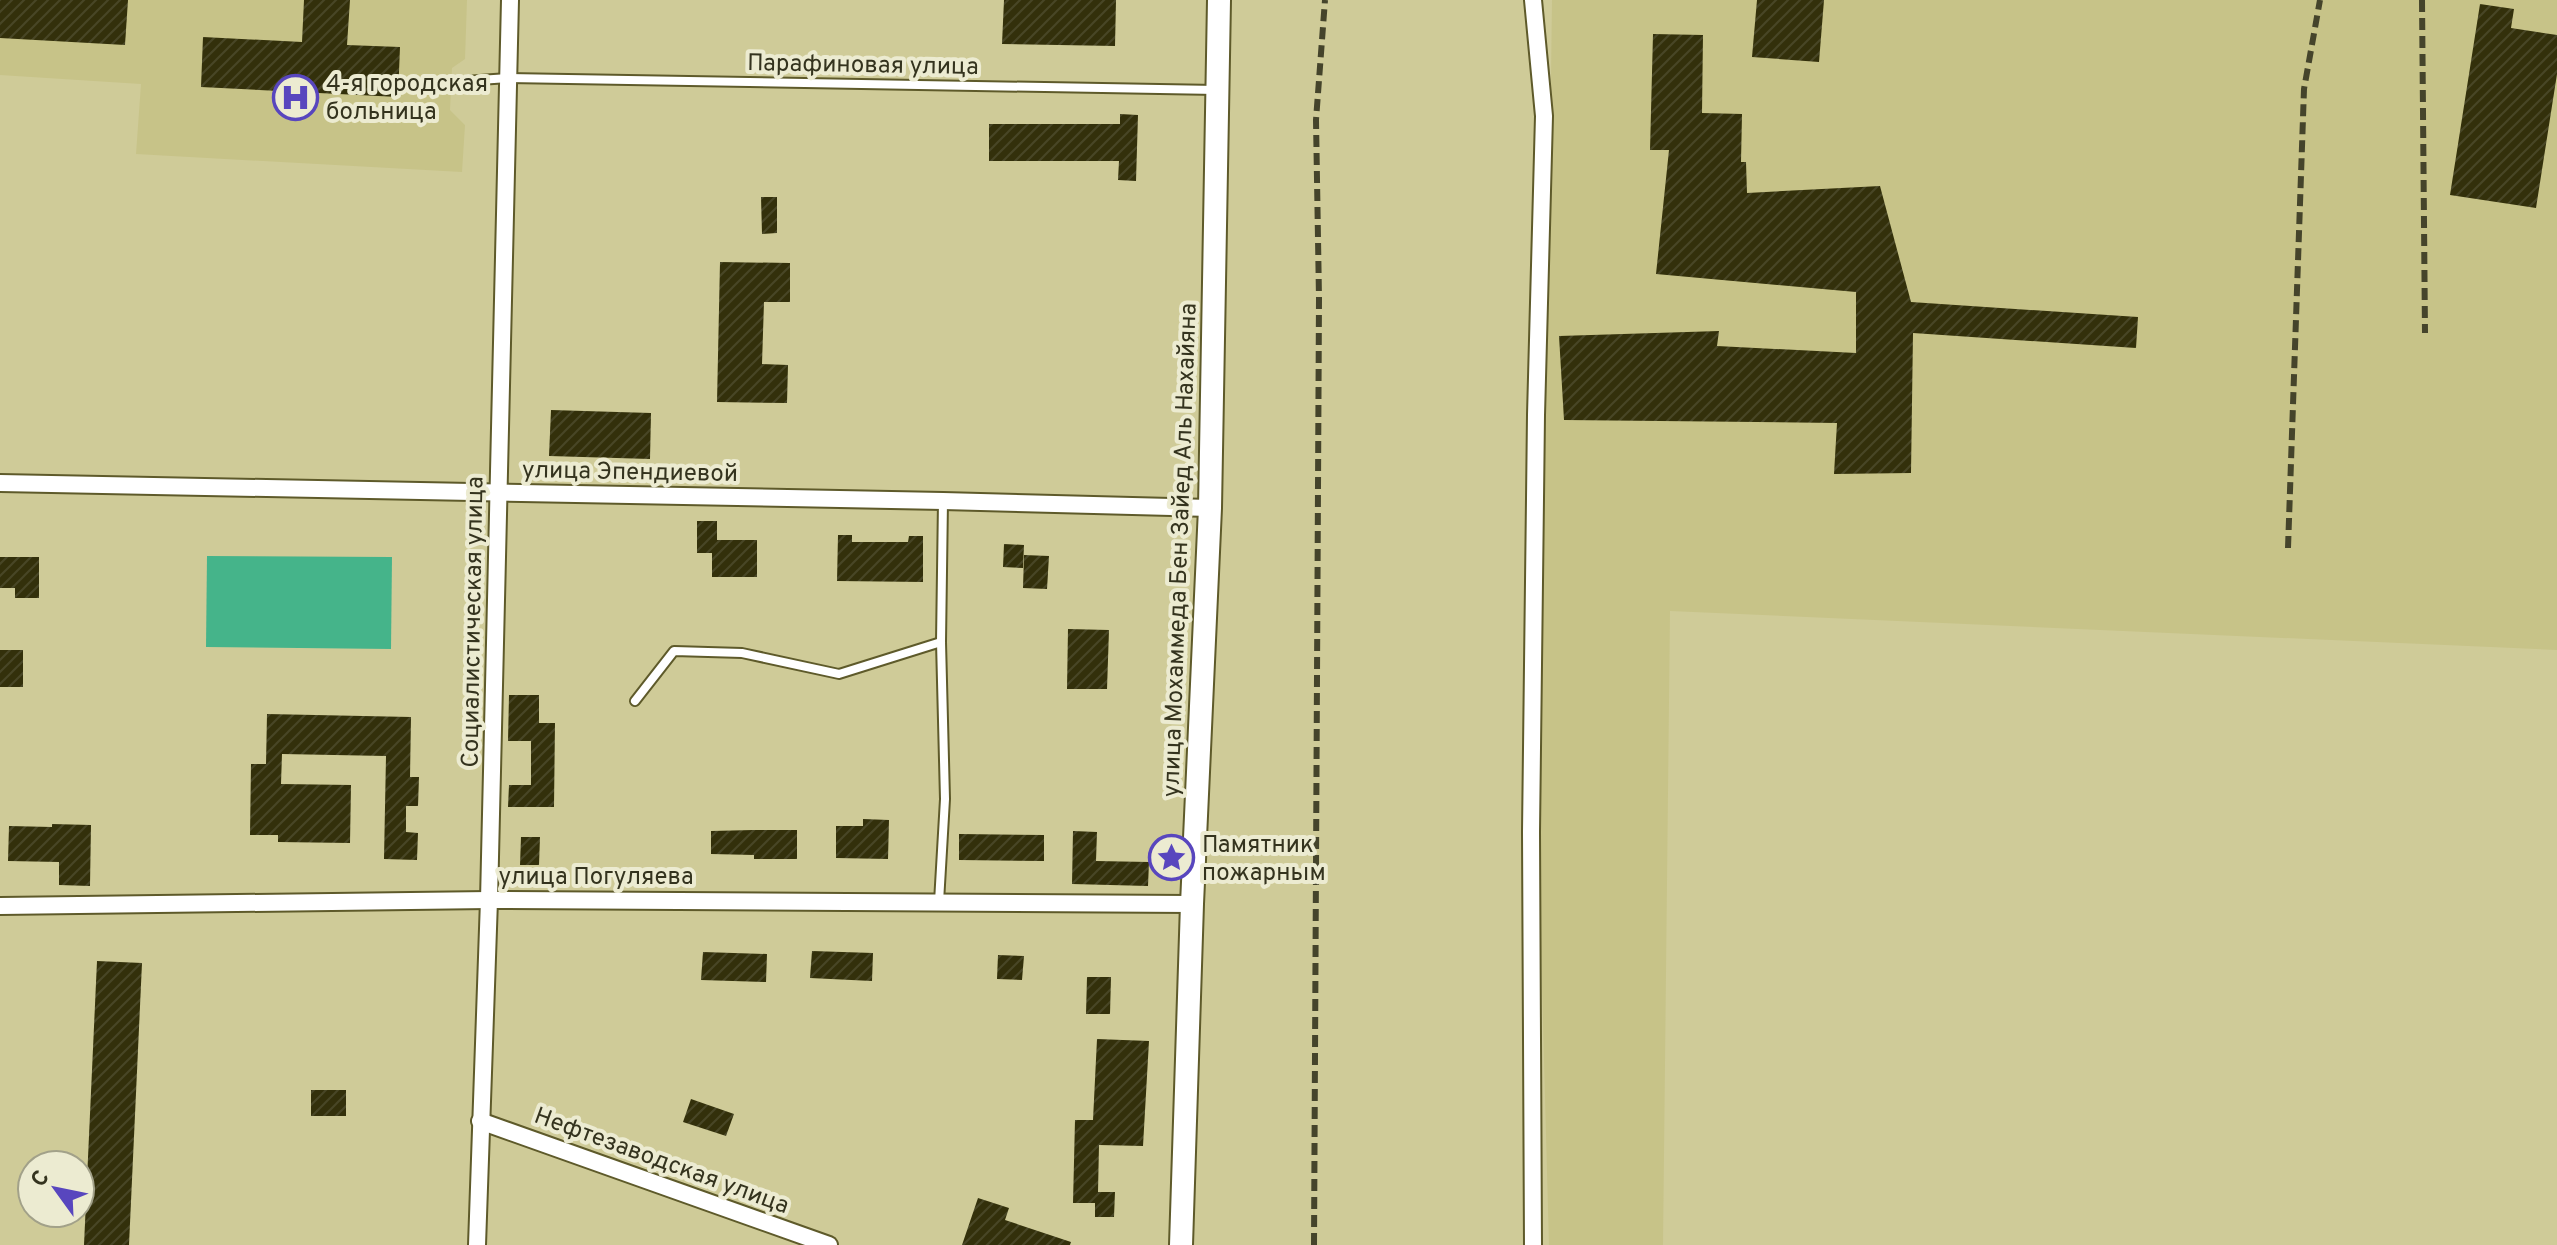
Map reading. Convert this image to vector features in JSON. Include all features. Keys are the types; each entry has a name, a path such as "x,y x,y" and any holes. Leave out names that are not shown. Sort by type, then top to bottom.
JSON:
{"main road":[{"name":"улица Мохаммеда Бен Зайед Аль Нахайяна","path":"1181,1245 1192,904 1210,508 1219,0"}],"street":[{"name":"Социалистическая улица","path":"477,1245 489,900 510,0"},
{"path":"1533,0 1544,116 1536,415 1531,832 1533,1245"},
{"name":"улица Эпендиевой","path":"0,483 1210,508"},
{"name":"улица Погуляева","path":"0,906 489,900 1192,904"},
{"name":"Нефтезаводская улица","path":"480,1121 829,1245"}],"lane":[{"name":"Парафиновая улица","path":"451,82 508,78 1217,90"},
{"path":"939,902 945,799 941,642 943,501"},
{"path":"635,701 674,651 742,653 839,674 941,642"}],"shaded area":[{"name":"4-я городская больница","path":"0,0 467,0 465,59 452,68 450,110 465,125 462,172 136,154 141,84 0,75"},
{"path":"1552,0 2557,0 2557,650 1670,611 1663,1245 1549,1245 1533,653 1548,319"}],"green space":[{"path":"207,556 392,557 391,649 206,647"}],"building":[{"path":"0,0 128,0 125,45 0,38"},
{"path":"304,0 350,0 347,45 400,47 398,97 201,87 203,37 302,42"},
{"path":"1004,0 1116,0 1115,46 1002,44"},
{"path":"1757,0 1824,0 1819,62 1752,57"},
{"path":"2480,4 2514,9 2511,28 2557,35 2557,74 2536,208 2450,195"},
{"path":"1653,34 1703,35 1702,113 1742,114 1741,162 1746,162 1747,193 1880,186 1911,302 2138,317 2136,348 1913,333 1911,473 1834,474 1837,423 1564,420 1559,336 1719,331 1717,346 1856,353 1856,292 1656,274 1669,150 1650,150"},
{"path":"1120,114 1138,115 1136,181 1118,180 1119,161 989,161 989,124 1120,124"},
{"path":"761,197 777,197 777,233 762,234"},
{"path":"720,262 790,263 790,302 764,302 762,364 788,365 787,403 717,402"},
{"path":"551,410 651,413 650,459 549,456"},
{"path":"697,521 717,521 717,540 757,540 757,577 712,577 712,553 697,553"},
{"path":"838,535 852,535 852,542 908,542 909,536 923,536 923,582 837,581"},
{"path":"1004,544 1024,545 1023,568 1003,567"},
{"path":"1024,555 1049,556 1047,589 1023,588"},
{"path":"0,557 39,557 39,598 15,598 15,588 0,588"},
{"path":"1068,629 1109,630 1107,689 1067,689"},
{"path":"0,650 23,650 23,687 0,687"},
{"path":"509,695 539,695 539,723 555,723 554,807 508,807 509,785 531,785 531,741 508,741"},
{"path":"267,714 411,717 410,777 419,777 418,806 406,806 406,832 418,833 417,860 384,859 386,756 282,754 281,784 351,785 350,843 278,842 278,835 250,835 251,764 266,764"},
{"path":"863,819 889,820 888,859 836,858 836,826 863,826"},
{"path":"52,824 91,825 90,886 59,885 59,862 8,861 9,826 52,827"},
{"path":"797,830 797,859 754,859 754,855 711,854 711,831"},
{"path":"1073,831 1097,832 1096,861 1149,862 1148,886 1072,884"},
{"path":"959,834 1044,835 1044,861 959,860"},
{"path":"521,837 540,837 539,865 520,865"},
{"path":"812,951 873,953 872,981 810,978"},
{"path":"703,952 767,954 766,982 701,980"},
{"path":"998,955 1024,956 1022,980 997,979"},
{"path":"97,961 142,963 129,1245 84,1245 85,1229 96,1229 96,1149 88,1149"},
{"path":"1087,977 1111,977 1110,1014 1086,1014"},
{"path":"1097,1039 1149,1041 1143,1146 1099,1145 1098,1192 1115,1192 1114,1217 1095,1217 1095,1203 1073,1203 1075,1120 1093,1120"},
{"path":"311,1090 346,1090 346,1116 311,1116"},
{"path":"691,1099 734,1114 726,1136 683,1122"},
{"path":"978,1198 1009,1208 1005,1220 1071,1242 1070,1245 962,1245"}],"railway":[{"path":"1314,1245 1319,298 1316,120 1325,0"},
{"path":"2288,548 2304,89 2320,0"},
{"path":"2422,0 2425,333"}],"place":[{"name":"4-я городская больница","path":"295,97"},
{"name":"Памятник пожарным","path":"1171,858"}]}
